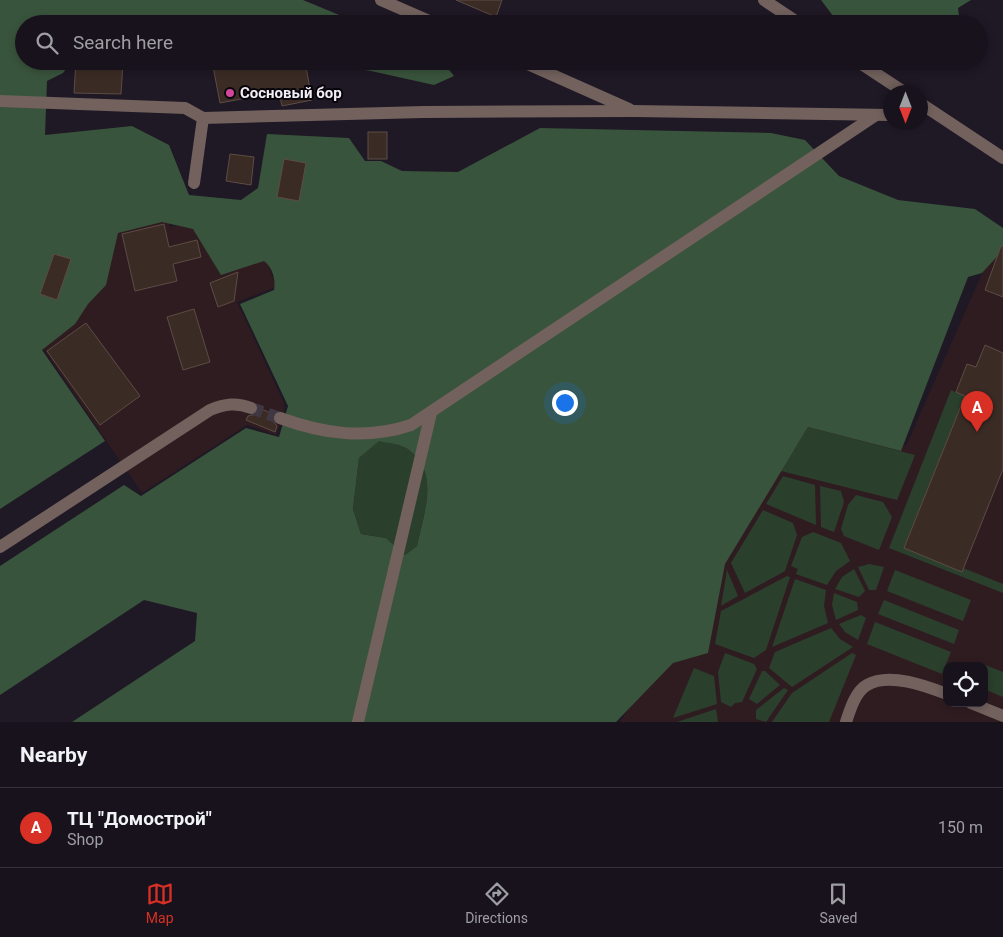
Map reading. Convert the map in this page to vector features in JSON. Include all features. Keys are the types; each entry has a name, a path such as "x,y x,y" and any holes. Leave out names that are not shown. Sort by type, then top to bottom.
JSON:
{"lane":[{"path":"382,0 416,15"},
{"path":"764,0 786,15"},
{"path":"541,70 634,111"},
{"path":"871,70 893,85"},
{"path":"0,101 185,108 203,118 423,112 634,111 883,115"},
{"path":"928,108 1003,158"},
{"path":"280,418 306,428 333,433 372,435 411,425 876,115"},
{"path":"928,115 938,115"},
{"path":"194,183 203,118"},
{"path":"0,547 210,410 227,404 242,404 251,408"},
{"path":"358,722 431,413"},
{"path":"846,722 854,701 867,685 892,680 920,683 943,692"},
{"path":"981,707 1003,716"}],"shaded area":[{"path":"168,220 170,227 198,221 266,258 276,287 237,302 284,403 284,413 276,435 247,425 142,493 42,347 115,231"},
{"path":"1003,231 1003,722 620,722 807,422 906,446 999,235"}],"green space":[{"path":"0,0 303,0 339,15 15,15 15,70 65,70 47,81 45,135 132,126 169,145 189,195 241,200 258,188 267,134 349,138 365,161 381,161 402,171 458,172 540,128 771,133 805,140 839,176 898,200 975,209 1003,228 1003,250 982,273 968,277 901,451 808,427 725,564 708,653 673,663 616,722 72,722 195,641 197,613 144,600 0,695 0,566 124,485 141,496 246,428 279,437 288,406 240,304 274,290 273,274 264,261 221,275 193,229 162,222 118,233 106,285 88,304 75,324 42,350 105,441 0,509","holes":["379,441 406,448 417,457 427,480 426,506 417,546 405,555 386,538 361,534 353,509 359,458"]},
{"path":"821,0 971,0 958,8 959,15 832,15"},
{"path":"365,70 449,70 454,76 434,85"},
{"path":"951,390 965,396 904,548 961,571 963,568 1003,584 1003,593 889,548"},
{"path":"808,427 915,455 897,500 781,471"},
{"path":"379,440 400,445 417,457 427,480 426,506 417,546 405,555 386,538 361,534 353,509 359,458"},
{"path":"783,476 815,485 816,525 766,504"},
{"path":"820,486 841,491 844,502 834,532 821,527"},
{"path":"856,495 883,502 892,517 879,550 844,536 841,529 848,505"},
{"path":"763,510 793,523 797,535 785,571 745,593 731,563"},
{"path":"813,532 841,543 850,561 836,571 827,585 796,574 798,569 791,566 802,537"},
{"path":"869,564 884,567 876,590 869,590 858,567"},
{"path":"854,569 865,591 859,597 835,589 842,577"},
{"path":"727,570 738,596 721,606"},
{"path":"895,570 971,600 963,621 887,591"},
{"path":"787,576 790,577 766,650 754,658 715,644 721,611"},
{"path":"795,579 826,590 824,606 828,623 772,647"},
{"path":"834,593 857,602 858,610 836,620 832,605"},
{"path":"884,600 959,630 954,644 878,614"},
{"path":"861,615 866,618 858,640 845,632 839,624"},
{"path":"875,622 951,652 947,662 943,662 942,674 867,644"},
{"path":"831,628 840,639 853,647 792,687 769,668 775,652"},
{"path":"725,653 754,664 757,669 742,702 735,703 731,707 721,702 718,672"},
{"path":"852,653 856,655 829,722 772,722 792,693"},
{"path":"988,666 1003,672 1003,697 988,691"},
{"path":"694,668 714,676 717,704 673,718"},
{"path":"762,671 765,671 780,685 757,704 749,699"},
{"path":"784,688 788,690 766,722 756,719 756,710"},
{"path":"716,709 718,722 677,722"}],"building":[{"path":"456,0 502,0 497,15 491,15"},
{"path":"75,70 122,70 121,94 74,93"},
{"path":"214,70 307,70 312,100 282,106 279,92 220,103"},
{"path":"368,132 387,132 387,159 368,159"},
{"path":"230,154 254,157 251,185 226,181"},
{"path":"284,159 306,163 299,201 277,197"},
{"path":"164,224 169,247 197,240 201,257 173,264 177,281 135,291 122,234"},
{"path":"1001,246 1003,246 1003,297 985,290"},
{"path":"54,254 71,259 57,300 40,294"},
{"path":"238,272 234,301 218,307 210,283"},
{"path":"194,309 210,362 183,370 167,317"},
{"path":"86,323 140,396 100,425 47,351"},
{"path":"985,345 1003,353 1003,469 962,572 904,548 965,396 956,392 967,364 976,367"},
{"path":"259,408 273,414 272,420 277,426 275,432 246,420 248,416 257,414"}],"tunnel":[{"path":"251,408 280,418"}],"place":[{"name":"Сосновый бор","path":"230,93"},
{"name":"ТЦ \"Домострой\"","path":"977,432"}]}
